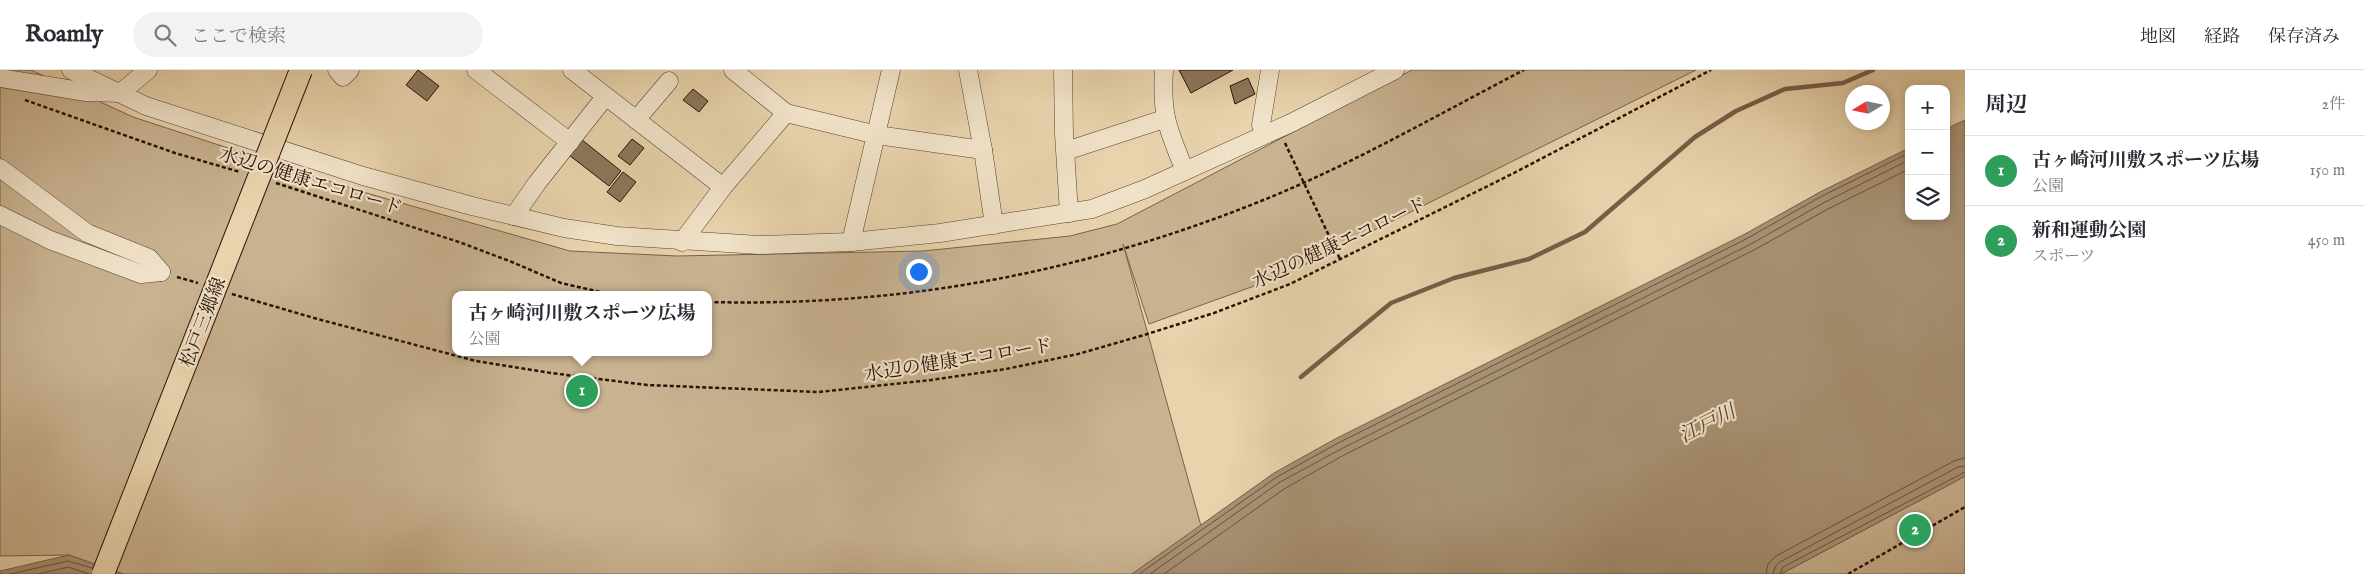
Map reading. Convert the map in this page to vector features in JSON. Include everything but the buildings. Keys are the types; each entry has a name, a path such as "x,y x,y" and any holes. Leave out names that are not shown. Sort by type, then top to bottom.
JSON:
{"main road":[{"name":"松戸三郷線","path":"103,574 301,70"}],"street":[{"path":"71,70 146,106 363,176 514,216 618,236 682,242 759,244 851,242 940,233 1092,209 1117,201 1266,134 1395,70"},
{"path":"0,78 86,92 120,93 148,70"},
{"path":"336,70 343,77 350,70"},
{"path":"476,70 570,142"},
{"path":"572,70 723,186"},
{"path":"734,70 786,113 877,135 983,150"},
{"path":"851,242 891,70"},
{"path":"968,70 983,150 994,225"},
{"path":"1063,70 1069,213"},
{"path":"1164,70 1162,99 1164,118 1185,171"},
{"path":"1266,134 1261,125 1270,70"},
{"path":"636,120 669,81"},
{"path":"514,216 537,183 605,97"},
{"path":"682,242 723,186 786,113"},
{"path":"1066,151 1164,118"},
{"path":"0,168 87,233 149,258 161,272"},
{"path":"0,215 50,240 141,274 161,272"}],"path":[{"path":"712,302 767,303 859,299 955,288 1032,273 1108,253 1184,229 1262,201 1524,70"},
{"name":"水辺の健康エコロード","path":"462,356 485,362 647,385 819,392 931,380 1006,369 1078,354 1214,313 1290,284 1512,174 1711,70"},
{"name":"水辺の健康エコロード","path":"20,98 175,153 240,172"},
{"path":"1284,140 1340,259"},
{"name":"水辺の健康エコロード","path":"268,181 459,242 561,283 596,291"},
{"path":"161,272 206,286"},
{"name":"水辺の健康エコロード","path":"224,291 314,318 452,354"},
{"path":"1848,574 1965,507"}],"shaded area":[{"path":"0,70 31,70 133,117 363,192 570,251 677,256 923,251 1070,236 1117,224 1412,70 1696,70 1282,276 1149,324 1123,244 1201,526 1132,574 123,574 69,555 0,556"},
{"path":"1965,476 1965,574 1781,574 1947,486"}],"water":[{"name":"江戸川","path":"1965,120 1965,476 1947,486 1781,574 1132,574 1274,473 1335,439 1745,234 1820,192 1905,150 1905,220 1950,220 1950,127"},
{"path":"69,555 123,574 0,574 0,571"}],"waterway":[{"path":"1301,377 1391,303 1454,278 1529,259 1585,232 1695,137 1736,111 1785,89 1843,83 1873,70"}],"place":[{"name":"古ヶ崎河川敷スポーツ広場","path":"582,391"},
{"name":"新和運動公園","path":"1915,530"}]}
